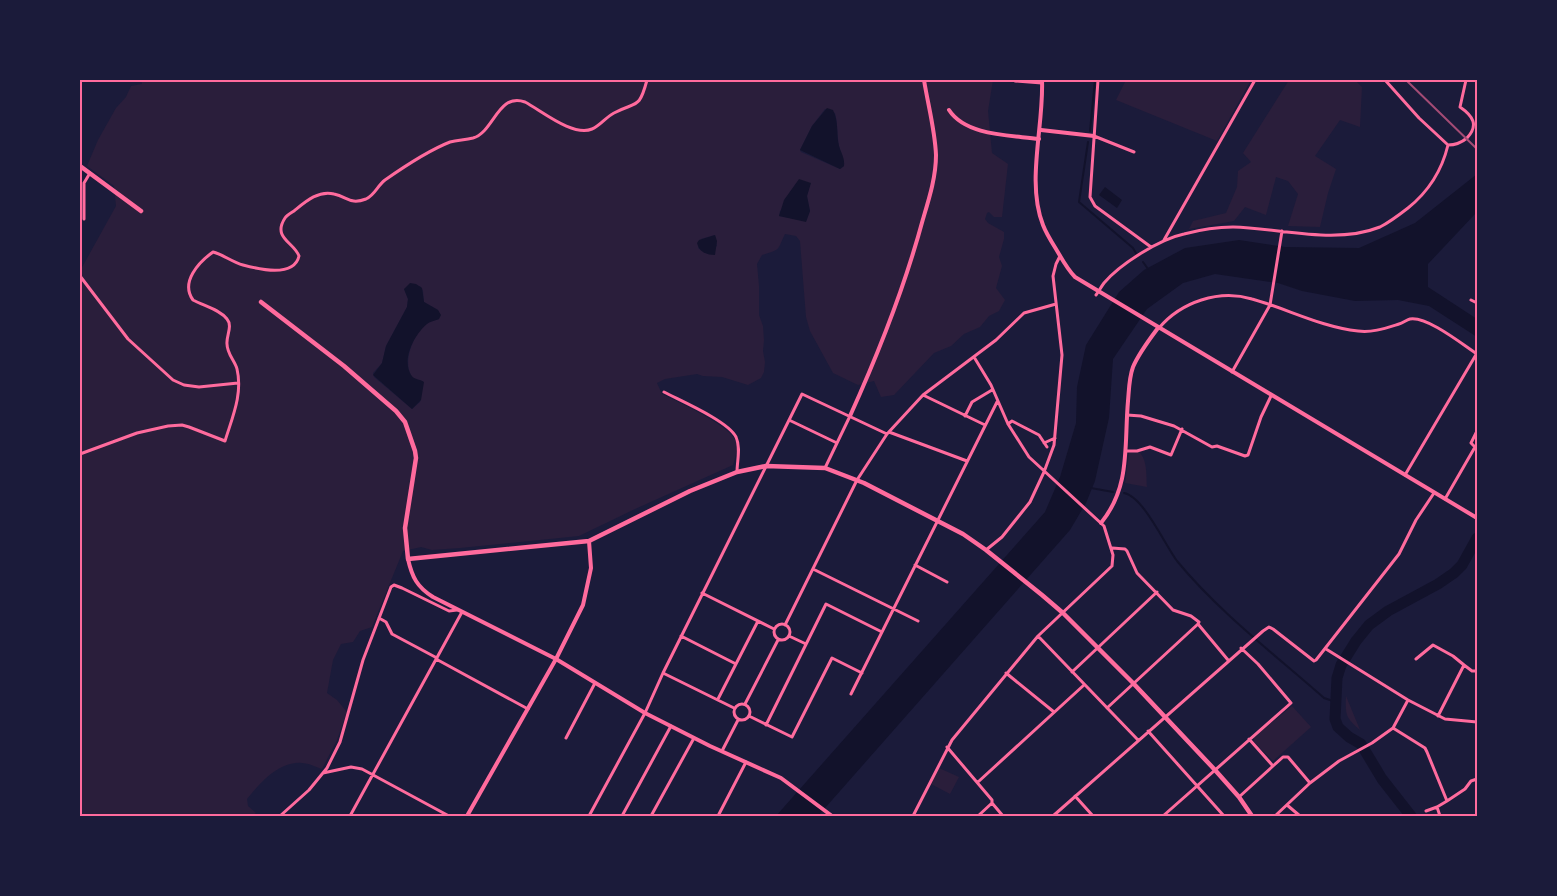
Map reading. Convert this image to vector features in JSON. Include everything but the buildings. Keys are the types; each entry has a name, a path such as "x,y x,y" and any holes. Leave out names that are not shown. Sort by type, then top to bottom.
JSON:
{"main road":[{"path":"80,166 141,211"},
{"path":"261,302 344,366 396,411 405,422 416,458 405,528 408,558 590,540 690,491 737,472 766,466 825,468 857,480 963,534 988,551 1040,593 1063,613 1133,683 1239,796 1252,816"}],"street":[{"path":"80,454 158,427 168,426 182,425 225,441 236,409 238,383 237,371 227,344 229,320 219,312 197,302 190,296 189,284 191,275 213,252 243,265 279,271 289,269 298,262 299,256 294,248 284,240 282,224 286,216 314,196 326,193 334,194 353,202 370,197 382,182 424,155 451,142 478,136 484,132 503,106 514,101 525,102 572,128 580,130 593,129 608,116 639,102 647,80"},
{"path":"825,468 869,373 918,239 932,184 936,155 924,80"},
{"path":"1098,80 1090,190 1092,202 1151,247"},
{"path":"1164,241 1256,80"},
{"path":"1385,80 1419,118 1448,145 1459,144 1464,141 1472,133 1474,127 1473,120 1469,114 1460,107 1466,80"},
{"path":"1015,81 1042,81 1041,130 1036,190 1039,211 1046,231 1075,277 1477,518"},
{"path":"949,110 958,121 973,129 1039,139"},
{"path":"1041,130 1094,136 1134,152"},
{"path":"1099,293 1105,282 1151,247 1182,234 1232,227 1335,235 1362,232 1379,227 1391,221 1416,201 1431,184 1440,168 1448,145"},
{"path":"84,219 84,183 90,173"},
{"path":"1232,372 1270,305 1282,232"},
{"path":"988,551 1018,519 1030,502 1044,472 1055,438 1062,355 1053,276 1060,256"},
{"path":"80,276 128,339 173,380 184,385 199,387 238,383"},
{"path":"1101,523 1117,497 1124,475 1127,415 1133,368 1140,353 1157,327 1176,312 1204,299 1239,296 1253,299 1327,325 1359,332 1373,331 1410,319 1418,320 1428,323 1477,353 1405,475"},
{"path":"1471,300 1477,303"},
{"path":"785,625 857,480 888,433 923,395 974,357 1024,313 1056,304"},
{"path":"913,816 947,747 1038,636 1112,566 1114,554 1108,535 1101,523 1049,477 1029,456 1008,424 974,357"},
{"path":"965,416 972,402 992,390"},
{"path":"664,392 722,423 734,433 739,446 737,472"},
{"path":"589,816 645,713 702,593 802,394 888,433 967,461"},
{"path":"923,395 984,425"},
{"path":"1127,415 1141,416 1182,429 1212,447 1217,446 1245,456 1248,455 1264,408 1271,396"},
{"path":"851,694 997,402"},
{"path":"789,420 837,442"},
{"path":"1008,424 1012,421 1039,434 1047,447"},
{"path":"1126,451 1150,447 1171,455 1182,429"},
{"path":"1445,499 1475,447 1471,443 1477,431"},
{"path":"1044,442 1055,438"},
{"path":"1053,816 1228,660 1269,627 1314,661 1316,660 1398,554 1416,520 1434,493"},
{"path":"467,816 528,710 580,612 586,594 592,561 590,540"},
{"path":"1112,548 1128,551 1134,570 1173,610 1195,618 1228,660"},
{"path":"408,558 413,577 421,589 460,611 556,659 645,713 781,778 832,816"},
{"path":"915,565 947,582"},
{"path":"813,569 918,621"},
{"path":"280,816 309,790 327,768 340,742 361,667 389,590 394,585 449,611 460,611"},
{"path":"1072,672 1157,592"},
{"path":"702,593 774,629"},
{"path":"766,725 826,604 882,632"},
{"path":"350,816 460,611"},
{"path":"380,618 386,622 392,634 528,710"},
{"path":"718,699 758,621"},
{"path":"1107,708 1198,624"},
{"path":"774,629 780,625 785,625"},
{"path":"774,629 774,636 778,640 786,640 790,631 785,625"},
{"path":"681,636 736,664"},
{"path":"789,636 806,644"},
{"path":"1038,636 1138,740"},
{"path":"745,704 778,640"},
{"path":"1416,659 1432,645 1448,653 1472,671 1477,671"},
{"path":"1163,816 1291,703 1243,647"},
{"path":"1326,649 1408,700 1438,716 1450,720 1477,722"},
{"path":"749,716 792,737 832,658 862,673"},
{"path":"1438,716 1464,665"},
{"path":"663,673 734,708"},
{"path":"1006,673 1054,712"},
{"path":"566,738 595,683"},
{"path":"978,782 1084,685"},
{"path":"1274,816 1339,761 1372,743 1393,728 1408,700"},
{"path":"734,708 740,704 745,704"},
{"path":"738,720 746,720 749,716 750,710 745,704"},
{"path":"734,708 734,715 738,720"},
{"path":"722,751 738,720"},
{"path":"622,816 671,726"},
{"path":"1393,728 1424,748 1446,801"},
{"path":"1148,731 1224,816"},
{"path":"651,816 694,738"},
{"path":"1249,739 1273,766"},
{"path":"947,747 978,782 1003,816"},
{"path":"1239,796 1283,758 1288,757 1310,784"},
{"path":"718,816 746,762"},
{"path":"322,773 351,767 373,774 449,816"},
{"path":"1426,811 1437,807 1465,789 1470,781 1477,779"},
{"path":"1075,796 1093,816"},
{"path":"978,816 992,803"},
{"path":"1287,804 1300,816"},
{"path":"1437,807 1440,816"}],"shaded area":[{"path":"141,80 993,80 988,111 992,153 1008,164 1002,217 994,217 989,212 985,219 988,223 1004,232 999,257 1002,266 996,288 1005,300 999,311 989,316 980,327 964,334 951,346 934,353 894,395 881,397 874,381 858,385 833,373 810,331 806,317 800,241 796,236 785,234 778,248 762,255 757,264 759,315 763,326 765,362 761,378 748,385 722,377 697,374 665,379 657,383 662,394 704,415 732,436 737,448 733,465 579,536 432,550 421,547 403,551 372,627 360,631 353,642 341,644 333,660 327,693 337,700 347,712 337,740 322,769 309,764 294,763 278,769 264,780 247,799 248,806 256,813 252,816 80,816 80,271 116,206 114,186 87,166 98,140 116,108 126,97 131,86 142,84","holes":["825,109 835,113 839,146 844,163 844,166 840,169 801,152 800,150 812,126","810,183 807,196 810,211 806,221 779,216 780,211","715,235 717,246 705,253 698,248 701,239","420,286 423,291 424,302 438,310 439,319 431,321 421,329 416,335 410,350 409,370 421,392 420,402 412,409 374,377 373,373 382,363 386,346 407,307 408,299 404,289"]},
{"path":"1126,80 1251,80 1217,141 1116,100"},
{"path":"1289,80 1355,80 1362,87 1360,127 1340,120 1315,156 1336,169 1320,227 1288,226 1298,194 1288,181 1276,177 1266,215 1245,207 1234,221 1189,229 1193,221 1226,213 1237,187 1238,171 1251,162 1243,153"},
{"path":"827,108 833,110 836,119 838,142 844,163 844,166 840,169 800,150 812,126"},
{"path":"1477,174 1477,210 1428,264 1428,287 1477,319 1477,337 1429,306 1398,300 1355,301 1302,291 1278,283 1215,274 1183,283 1147,309 1113,359 1109,418 1095,481 1086,503 1070,530 818,816 776,816 1045,512 1060,477 1076,423 1077,387 1086,345 1119,292 1144,270 1185,248 1239,240 1285,247 1359,248 1415,223"},
{"path":"799,179 811,183 807,196 810,211 806,222 779,216 784,200"},
{"path":"1105,187 1122,200 1117,208 1099,195"},
{"path":"715,235 717,241 715,255 706,254 701,251 697,243 699,240"},
{"path":"410,283 422,288 424,302 438,310 441,315 439,319 428,323 422,328 411,347 408,369 414,378 424,382 421,400 412,409 373,375 382,363 386,346 407,307 408,299 404,289"},
{"path":"1139,452 1144,459 1147,487 1125,483 1129,453"},
{"path":"1346,696 1360,730 1347,716"},
{"path":"1292,706 1311,727 1273,761 1254,742 1254,737"},
{"path":"939,768 959,777 950,794 931,784"}],"waterway":[{"path":"1090,131 1095,80"},
{"path":"1088,142 1079,202 1133,248 1137,255"},
{"path":"1143,262 1148,269"},
{"path":"1091,488 1113,492"},
{"path":"1124,493 1139,503 1177,561 1211,598 1324,698 1336,702"},
{"path":"1411,816 1382,779 1361,744 1349,737 1338,727 1335,719 1337,678 1341,665 1369,625 1388,611 1438,584 1454,573 1462,565 1477,538"}],"railway":[{"path":"1406,80 1477,149"}]}
